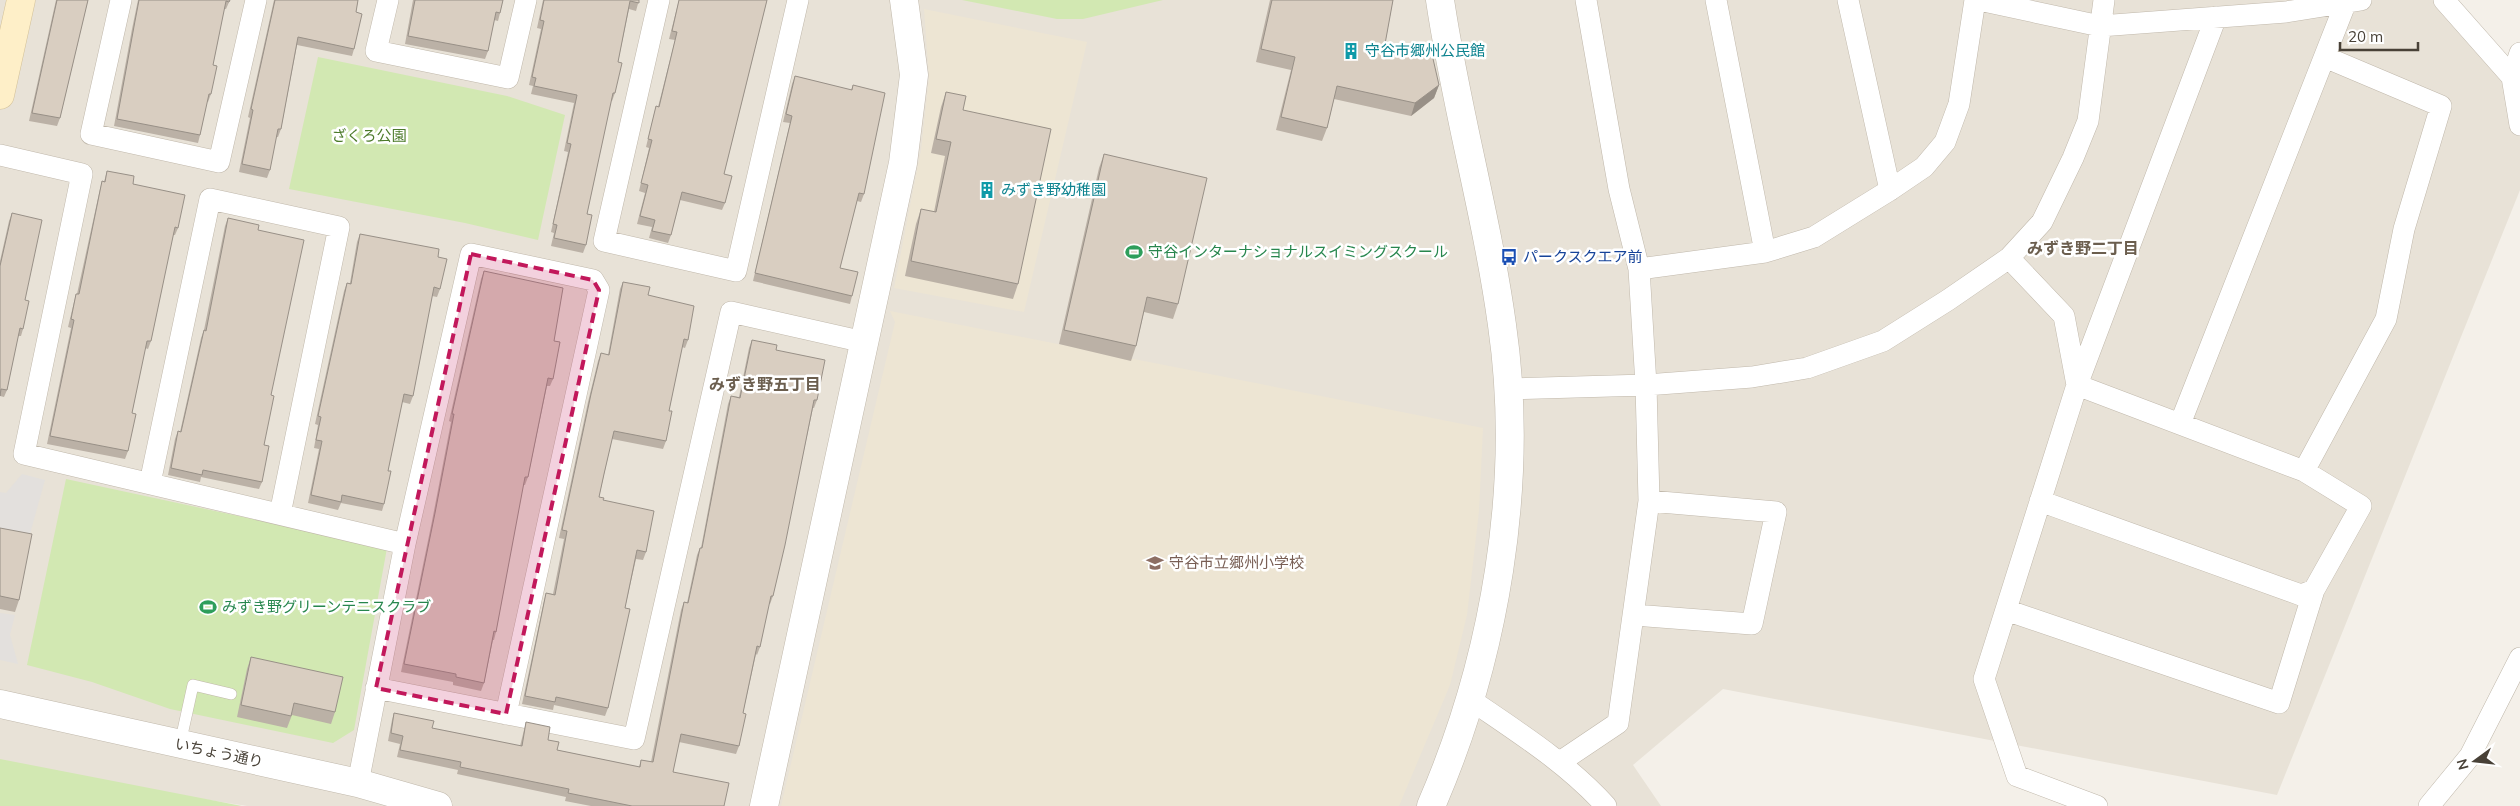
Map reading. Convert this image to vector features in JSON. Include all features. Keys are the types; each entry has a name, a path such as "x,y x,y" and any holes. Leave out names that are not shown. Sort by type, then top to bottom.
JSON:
{"main road":[{"path":"0,95 21,0"}],"street":[{"path":"121,0 91,134 219,162 256,0"},
{"path":"388,0 376,50 508,78 526,0"},
{"path":"659,0 604,241 736,271 798,0"},
{"path":"764,806 910,120 914,75 904,0"},
{"path":"1431,806 1448,768 1471,700 1497,581 1510,440 1509,389 1492,265 1440,0"},
{"path":"1560,762 1618,722 1649,501 1640,269 1619,189 1586,0"},
{"path":"1716,0 1765,252"},
{"path":"1848,0 1890,190"},
{"path":"1640,269 1765,252 1814,236 1924,167 1945,142 1959,104 1975,0"},
{"path":"1979,0 2100,26 2286,12 2354,1"},
{"path":"1509,389 1646,385 1752,377 1807,368 1883,341 2009,258 2042,222 2088,121 2104,0"},
{"path":"2444,0 2512,77"},
{"path":"2180,424 2325,57 2354,1"},
{"path":"2097,806 2017,776 1984,679 2076,385 2216,17"},
{"path":"2520,53 2512,77 2520,125"},
{"path":"2304,471 2386,319 2404,229 2441,106 2325,57"},
{"path":"0,155 82,174 24,454 405,544"},
{"path":"150,483 210,199 339,227 280,514"},
{"path":"358,783 405,544 470,254 593,280 599,290 506,714"},
{"path":"2009,258 2064,316 2076,385"},
{"path":"376,688 634,738 731,312 864,342"},
{"path":"2006,610 2279,704 2314,590 2361,506 2304,471 2076,385"},
{"path":"1634,615 1752,624 1776,512 1649,501"},
{"path":"2040,501 2301,595 2314,590"},
{"path":"2429,806 2470,756 2520,658"},
{"path":"1471,700 1560,762 1586,784 1606,806"},
{"name":"いちょう通り","path":"0,704 358,783 438,806"}],"lane":[{"path":"180,744 193,685 231,694"}],"highlighted area":[{"path":"471,254 593,280 599,290 506,714 376,688"}],"shaded area":[{"path":"0,0 2437,0 2512,77 2520,125 2520,190 2277,795 1723,689 1633,765 1661,806 247,806 0,767"},
{"path":"924,9 1087,42 1024,312 894,288 921,150 929,78"},
{"name":"守谷市立郷州小学校","path":"890,311 1483,428 1479,511 1467,615 1450,685 1399,806 781,806 895,322"},
{"path":"22,474 45,480 28,541 0,536 0,492 6,493"},
{"path":"0,613 15,615 10,635 18,664 0,660"}],"green space":[{"path":"962,0 1163,0 1083,19 1057,19"},
{"name":"ざくろ公園","path":"318,57 507,96 565,115 538,240 465,223 289,189"},
{"name":"みずき野グリーンテニスクラブ","path":"66,479 387,548 354,730 333,743 170,709 92,682 27,665"},
{"path":"0,759 242,806 0,806"}],"building":[{"path":"57,0 88,0 60,118 32,113"},
{"path":"139,0 230,0 229,2 226,1 213,65 217,66 200,135 117,119"},
{"path":"275,0 358,0 356,12 362,14 354,49 298,37 281,129 278,129 270,170 242,164 253,110 251,109"},
{"path":"415,0 503,0 500,13 496,12 488,51 408,36"},
{"path":"544,0 639,0 639,3 630,1 618,62 622,63 615,93 613,93 587,214 592,215 586,245 554,238 557,225 553,224 571,144 567,143 577,95 534,86 536,78 532,77 544,21 540,20"},
{"path":"679,0 767,0 724,174 732,176 725,203 682,192 671,235 652,231 655,220 640,216 648,185 641,183 652,140 648,139 656,106 659,107 677,32 672,31"},
{"path":"1272,0 1393,0 1385,44 1431,50 1439,85 1415,103 1337,86 1327,128 1281,117 1295,57 1261,49"},
{"path":"795,76 852,90 853,85 885,93 864,194 859,193 840,268 858,272 852,296 755,273 792,116 786,114"},
{"name":"みずき野幼稚園","path":"946,92 966,96 963,110 1051,129 1018,284 911,261 921,209 936,212 951,142 936,139"},
{"name":"守谷インターナショナルスイミングスクール","path":"1104,154 1207,178 1178,304 1147,297 1136,346 1064,330"},
{"path":"107,171 134,176 133,184 185,195 178,228 175,227 151,341 147,341 132,413 136,414 128,451 50,436 74,320 71,319 76,294 79,294 102,181 105,182"},
{"path":"12,213 42,220 25,300 29,301 23,329 20,328 7,390 1,389 0,396 0,266"},
{"path":"228,218 259,225 258,230 304,240 271,395 274,396 264,445 269,446 262,482 203,470 202,475 171,468 178,431 181,432 204,330 206,331"},
{"path":"360,234 439,249 438,257 447,259 440,289 434,287 413,396 404,394 388,471 391,471 384,504 342,495 341,502 311,495 322,441 316,440 321,417 318,416 347,283 351,284"},
{"path":"484,271 563,288 554,341 560,342 553,379 548,378 528,477 525,477 496,632 494,631 484,683 456,677 456,674 404,664 454,414 452,414"},
{"path":"623,282 650,287 648,295 694,306 688,340 684,339 669,411 672,411 666,441 614,431 599,497 604,498 603,500 654,511 646,552 637,550 625,608 630,609 608,708 556,697 555,702 525,696 546,593 555,595 567,531 562,530 591,394 601,353 609,355"},
{"path":"752,340 777,345 776,350 825,360 817,400 814,400 773,596 771,596 760,647 757,646 743,713 746,714 739,746 681,734 673,772 729,783 724,806 632,806 568,793 569,789 460,767 461,762 400,750 403,736 391,733 394,713 434,721 432,728 522,746 526,722 550,727 548,740 559,742 557,750 640,767 641,760 653,762 684,602 688,603 700,548 702,548 731,396 740,398"},
{"path":"0,528 32,534 19,600 0,596"},
{"path":"251,657 343,677 335,712 294,703 291,716 241,705"}],"place":[{"name":"守谷市郷州公民館","path":"1351,51"},
{"name":"みずき野幼稚園","path":"987,190"},
{"name":"守谷インターナショナルスイミングスクール","path":"1134,252"},
{"name":"パークスクエア前","path":"1509,257"},
{"name":"守谷市立郷州小学校","path":"1155,563"},
{"name":"みずき野グリーンテニスクラブ","path":"208,607"}],"district":[{"name":"みずき野二丁目","path":"2083,248"},
{"name":"みずき野五丁目","path":"765,384"}]}
